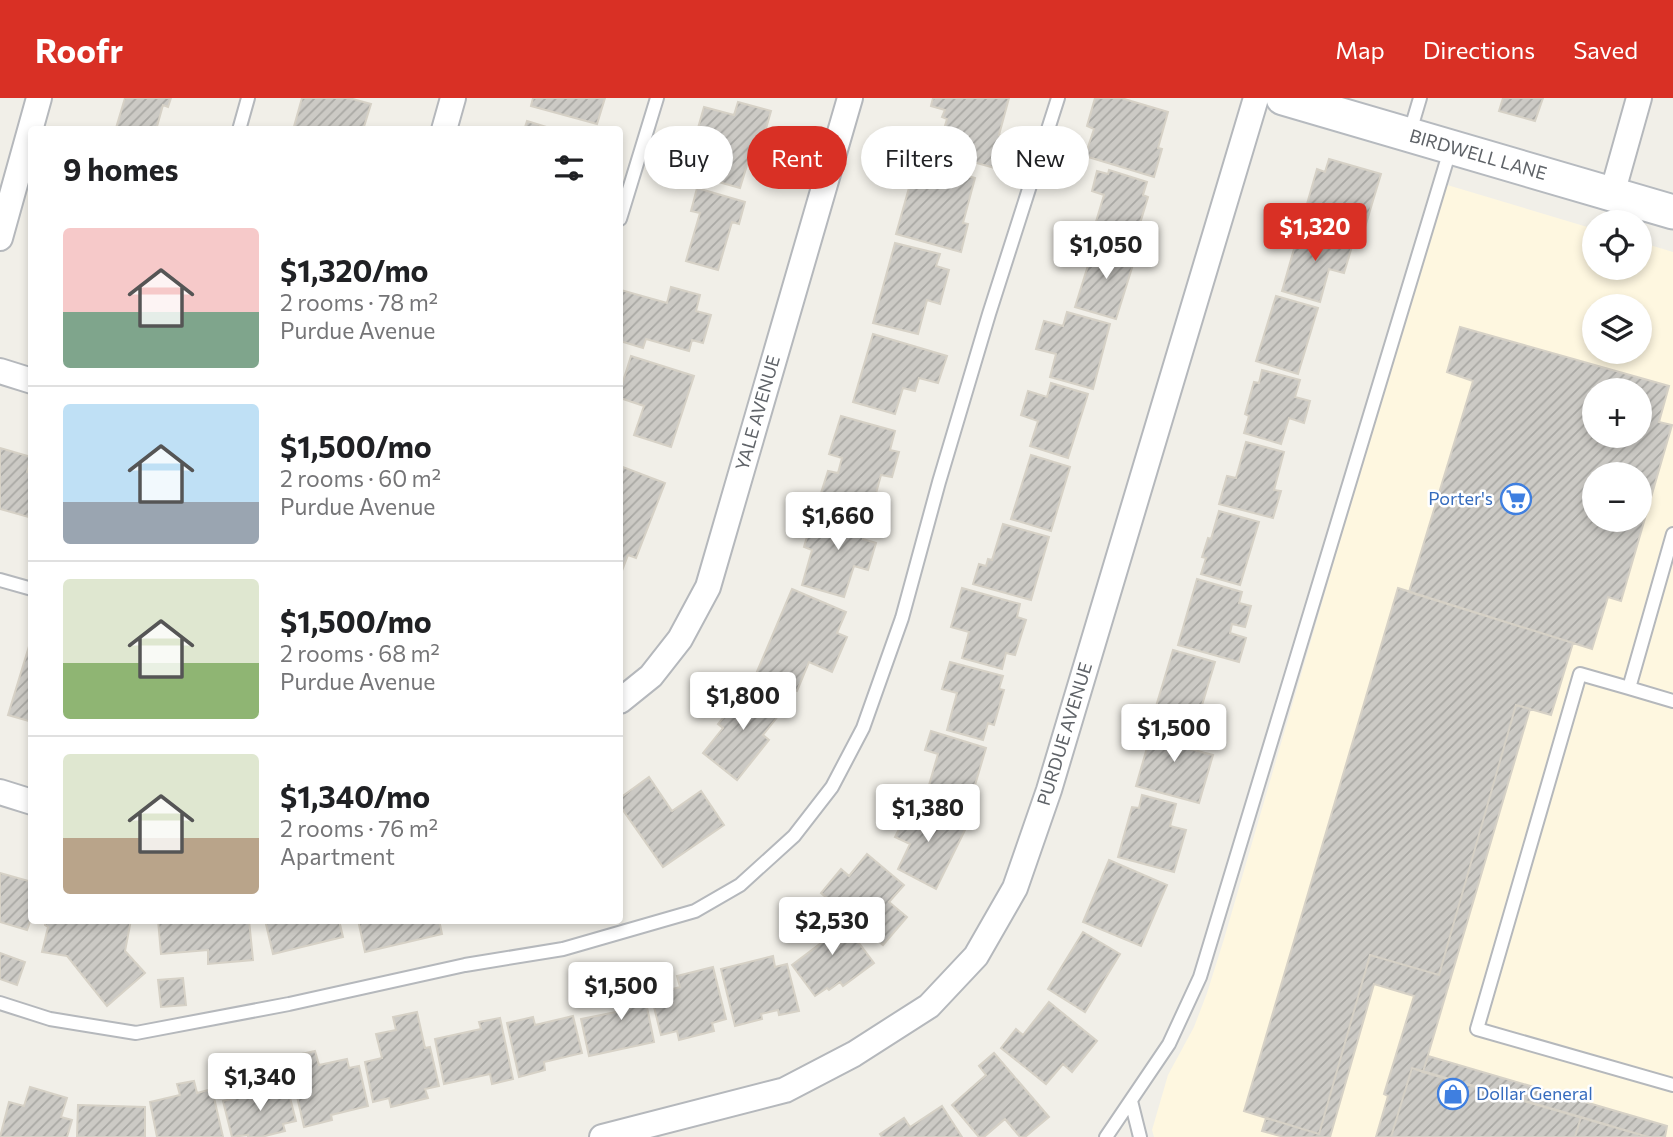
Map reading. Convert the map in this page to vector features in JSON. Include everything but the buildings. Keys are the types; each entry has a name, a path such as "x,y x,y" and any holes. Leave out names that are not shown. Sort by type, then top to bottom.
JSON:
{"main road":[{"name":"BIRDWELL LANE","path":"1283,98 1673,212"}],"street":[{"path":"31,126 39,98"},
{"path":"445,126 453,98"},
{"name":"YALE AVENUE","path":"623,699 651,676 680,639 708,587 850,98"},
{"name":"PURDUE AVENUE","path":"602,1137 785,1090 855,1055 929,1006 976,956 1015,888 1049,790 1256,98"},
{"path":"1612,194 1639,98"},
{"path":"0,238 28,137"},
{"path":"0,371 28,380"},
{"path":"0,792 28,801"}],"lane":[{"path":"240,126 248,98"},
{"path":"623,209 657,98"},
{"path":"0,1003 50,1019 136,1033 289,1004 465,965 564,949 695,911 740,885 794,836 832,787 863,728 902,618 989,314 1058,98"},
{"path":"1409,135 1420,98"},
{"path":"1106,1137 1169,1044 1200,977 1451,147"},
{"path":"1629,688 1673,534"},
{"path":"0,580 28,588"},
{"path":"1673,701 1580,674 1477,1029 1673,1085"},
{"path":"1131,1101 1140,1137"}],"shaded area":[{"path":"1444,184 1582,225 1582,280 1652,280 1652,246 1673,252 1673,1137 1154,1137 1152,1130 1168,1075 1194,1027 1207,993"}],"place":[{"name":"Porter's","path":"1516,499"},
{"name":"Dollar General","path":"1453,1094"}]}
